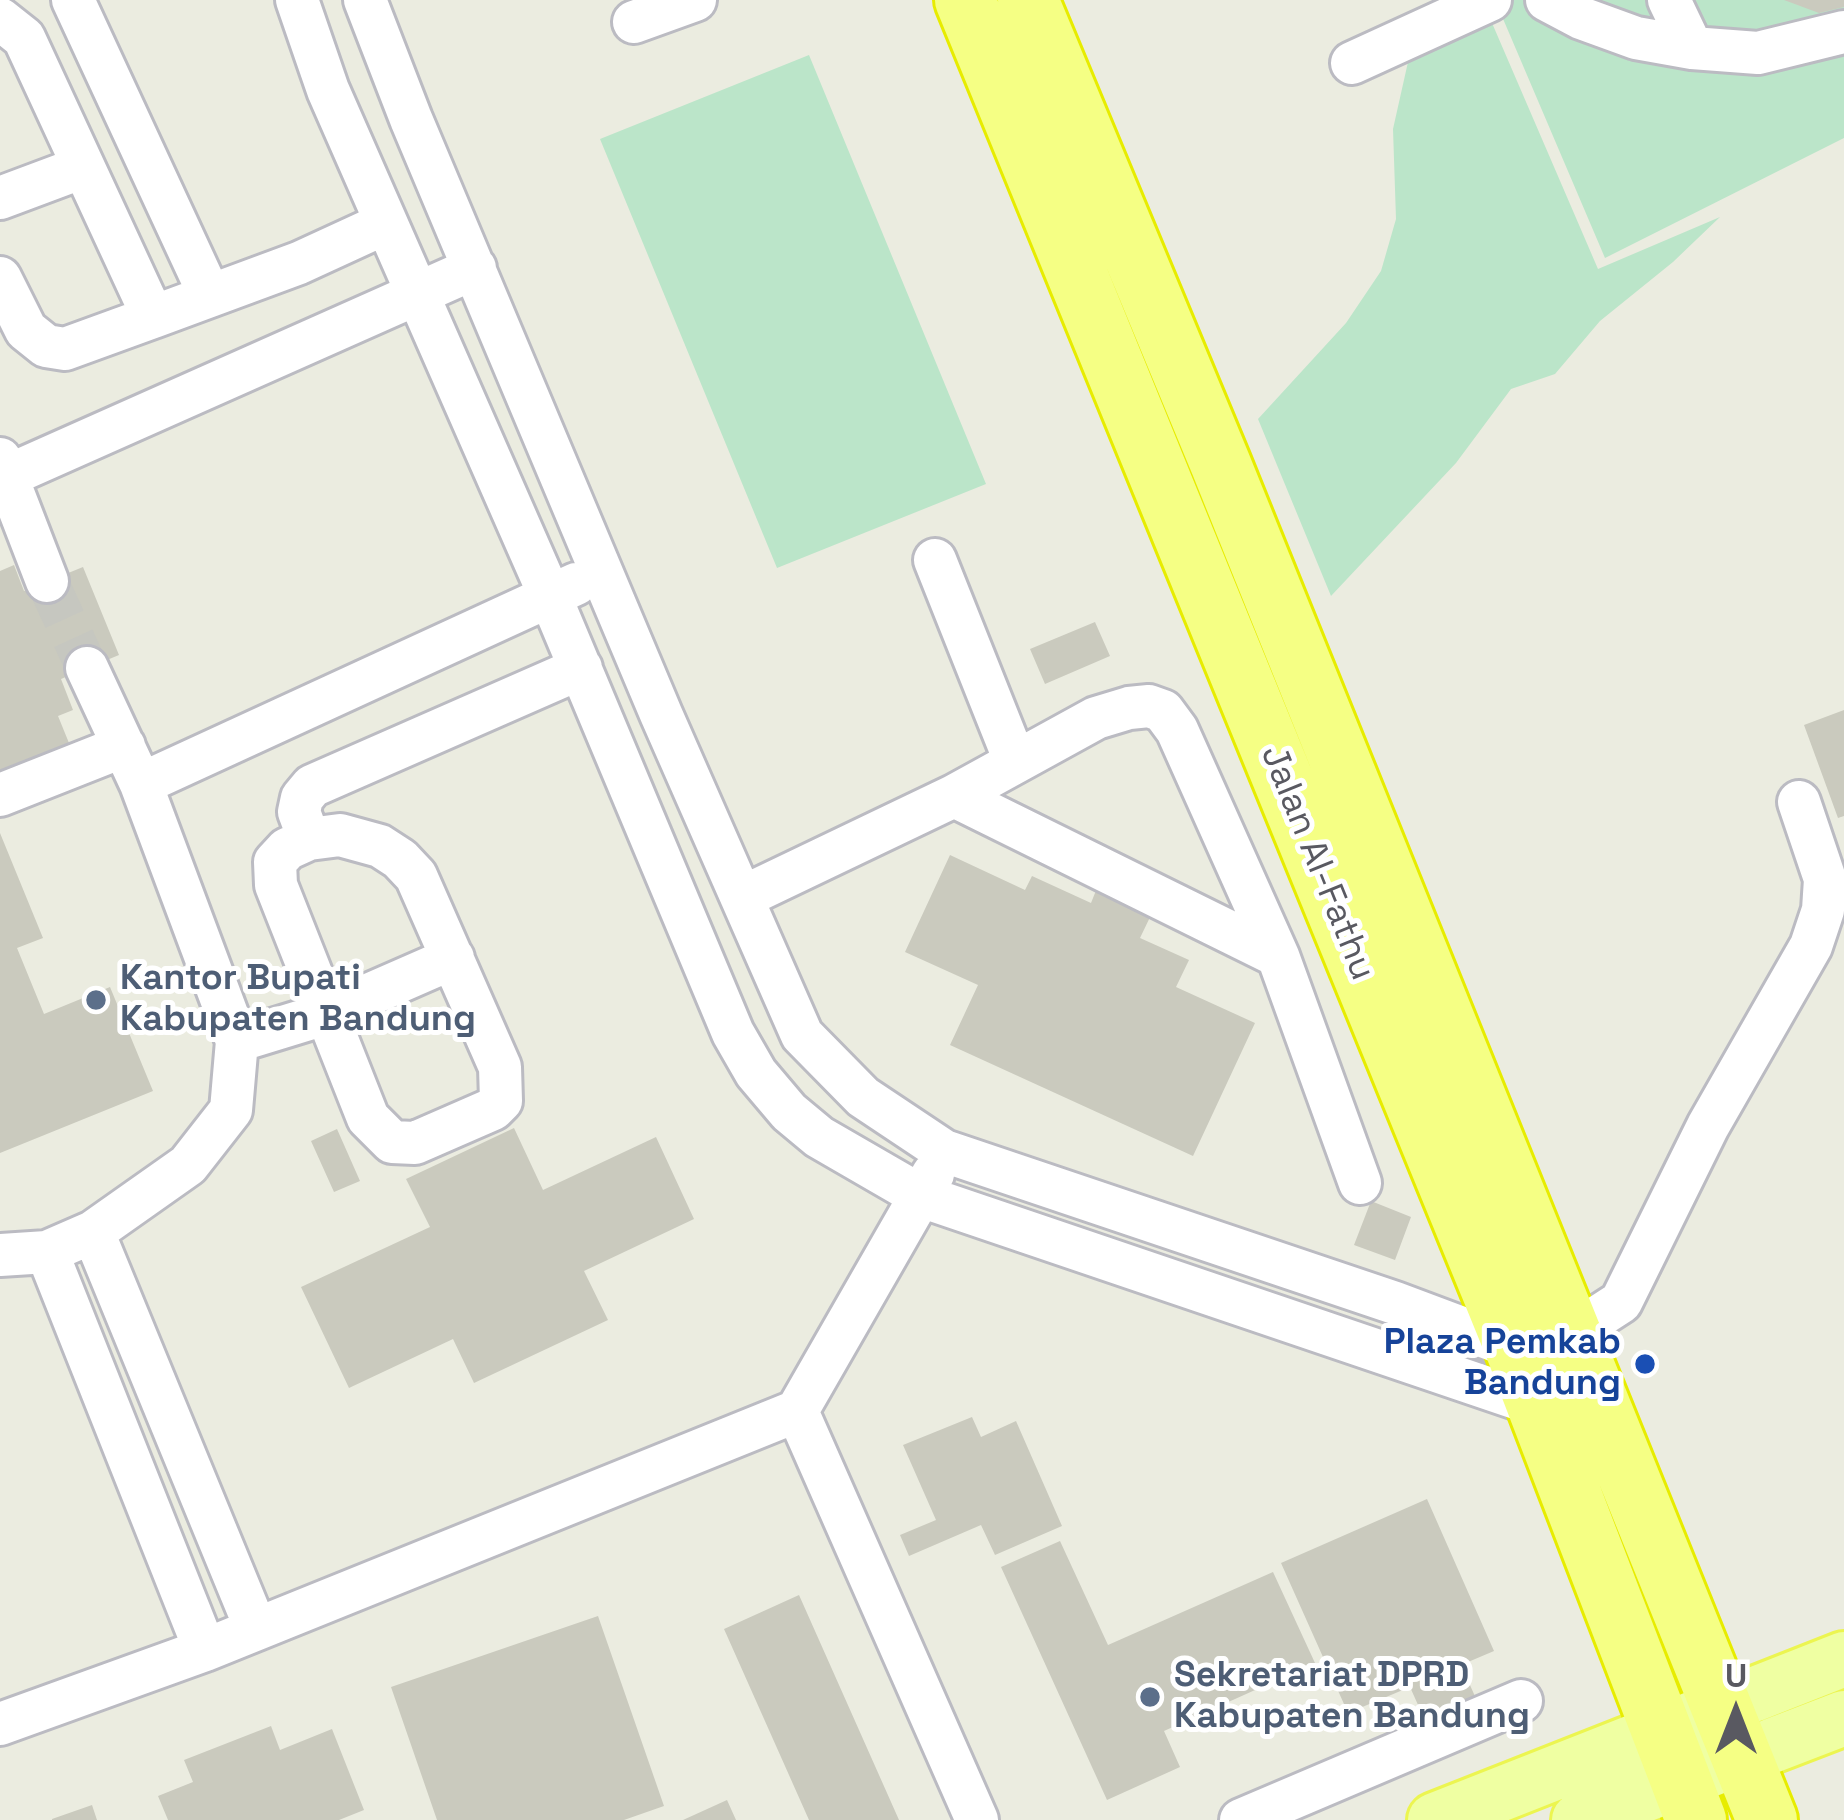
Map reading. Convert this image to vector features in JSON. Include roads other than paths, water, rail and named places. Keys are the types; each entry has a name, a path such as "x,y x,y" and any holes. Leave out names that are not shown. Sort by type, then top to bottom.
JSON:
{"highway":[{"name":"Jalan Al-Fathu","path":"1028,0 1388,880 1567,1374 1679,1776"},
{"name":"Jalan Al-Fathu","path":"981,5 1165,489 1515,1348 1567,1374 1734,1730 1767,1820"},
{"path":"1165,489 1221,465"},
{"path":"1333,904 1388,880"}],"main road":[{"path":"1579,1820 1679,1776 1734,1730 1844,1659"},
{"path":"1734,1730 1844,1718"},
{"path":"1435,1820 1679,1776"}],"street":[{"path":"73,0 210,296"},
{"path":"297,0 328,90 581,668 733,1033 756,1073 789,1112 819,1137 921,1196 1567,1374 1621,1302 1708,1126 1811,946 1823,910 1825,879 1799,802"},
{"path":"365,0 410,119 802,1035 863,1097 944,1151 1515,1348"},
{"path":"634,22 694,0"},
{"path":"1352,63 1490,0"},
{"path":"1547,0 1636,38 1692,48 1758,53 1844,32"},
{"path":"1669,0 1692,48"},
{"path":"0,20 24,38 153,317"},
{"path":"0,198 82,166"},
{"path":"0,278 26,330 46,346 65,350 299,263 386,223"},
{"path":"47,581 7,489 476,268"},
{"path":"935,560 1015,761"},
{"path":"0,795 132,765 602,573"},
{"path":"0,1255 47,1252 93,1232 188,1165 231,1110 237,1041 132,765 87,668"},
{"path":"309,839 299,812 302,797 312,786 581,668"},
{"path":"743,897 954,796 1096,718 1129,708 1163,710 1278,956 1360,1183"},
{"path":"954,796 1278,956"},
{"path":"358,837 400,860 416,876 500,1067 501,1101 477,1119 415,1143 392,1142 368,1118 276,884 275,862 280,855 309,839 358,837"},
{"path":"237,1041 326,1014 453,958"},
{"path":"0,1724 205,1650 797,1411 944,1151"},
{"path":"93,1232 256,1629"},
{"path":"47,1252 205,1650"},
{"path":"797,1411 977,1820"},
{"path":"1241,1820 1521,1701"}],"tunnel":[{"path":"47,581 87,668"}],"place":[{"name":"Kantor Bupati Kabupaten Bandung","path":"96,1000"},
{"name":"Plaza Pemkab Bandung","path":"1645,1364"},
{"name":"Sekretariat DPRD Kabupaten Bandung","path":"1150,1697"}]}
